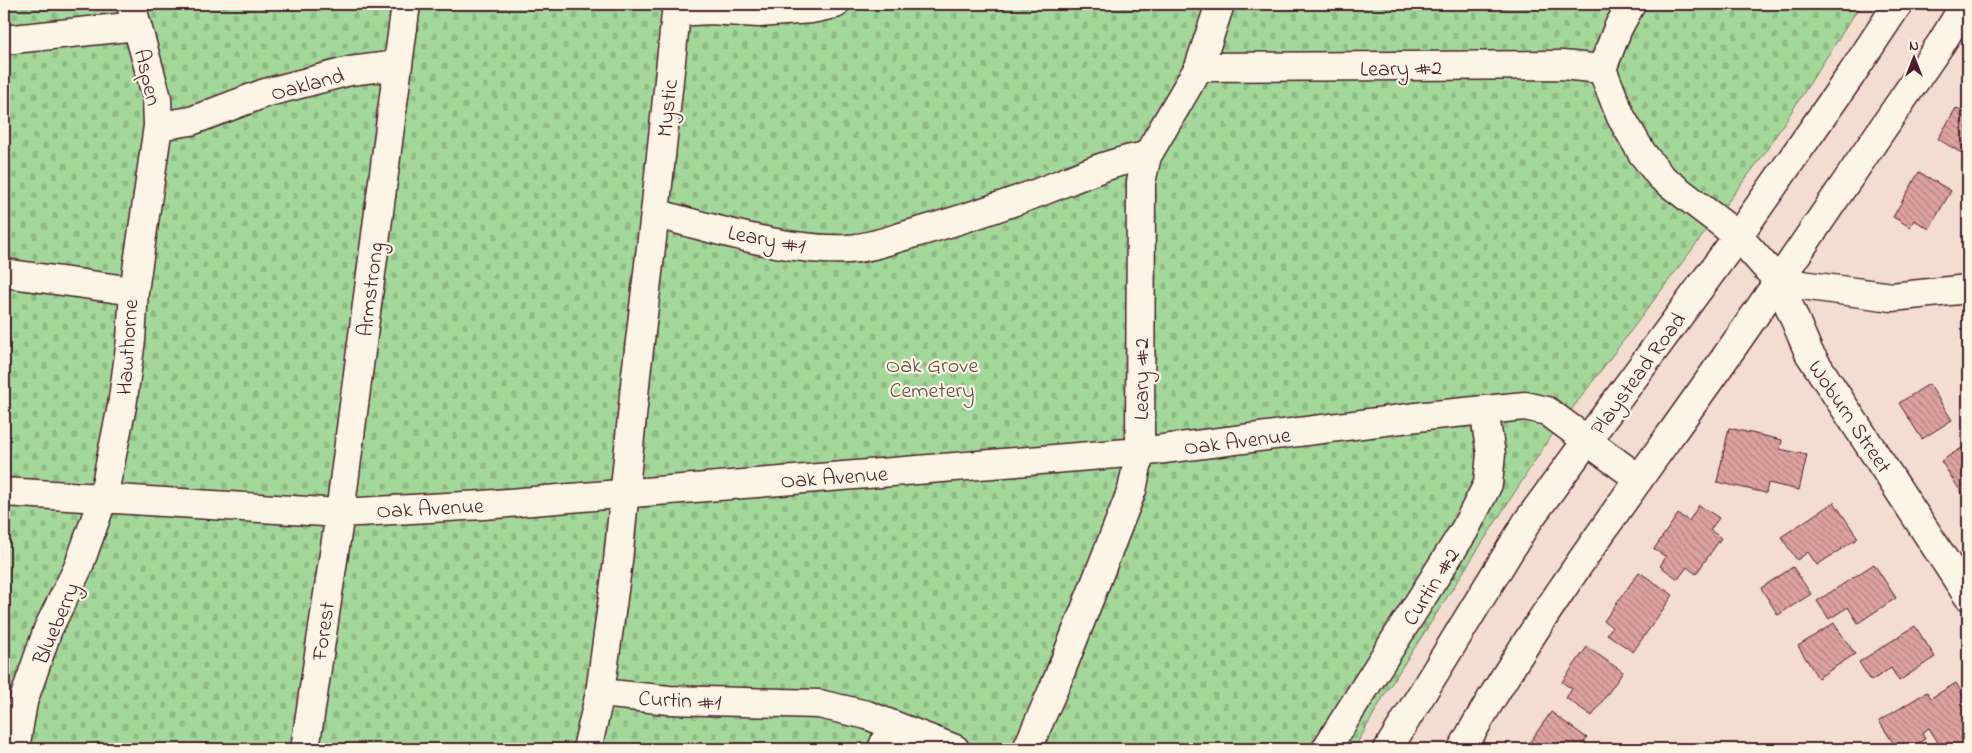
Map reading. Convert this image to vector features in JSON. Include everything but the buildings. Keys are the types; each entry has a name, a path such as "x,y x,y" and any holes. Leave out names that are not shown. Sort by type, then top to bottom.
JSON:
{"main road":[{"path":"398,65 406,4"},
{"path":"676,8 758,13 811,9 835,4"},
{"name":"Leary #2","path":"1140,452 1141,182 1147,156 1199,67 1220,4"},
{"path":"1602,69 1618,28 1632,4"},
{"name":"Playstead Road","path":"1388,749 1527,522 1738,236 1851,75 1898,4"},
{"path":"1462,749 1490,699 1547,610 1779,282 1942,42 1965,4"},
{"name":"Mystic","path":"655,213 676,8"},
{"name":"Aspen","path":"4,40 134,15 157,98 158,126 134,291"},
{"name":"Oakland","path":"158,126 191,121 265,94 350,70 398,65"},
{"name":"Armstrong","path":"340,513 398,65"},
{"name":"Leary #2","path":"1199,67 1562,65 1602,69"},
{"name":"Woburn Street","path":"1602,69 1621,117 1646,159 1661,177 1738,236 1779,282 1809,353 1968,596"},
{"name":"Leary #1","path":"655,213 782,244 849,249 877,244 955,221 1033,195 1120,161 1147,156"},
{"path":"587,749 600,693 618,561 636,375 655,213"},
{"name":"Hawthorne","path":"4,273 134,291 131,340 122,406 103,498"},
{"path":"1779,282 1892,297 1968,289"},
{"name":"Oak Avenue","path":"4,492 340,513 483,504 1140,452 1425,416 1525,406 1547,411 1640,479"},
{"name":"Curtin #2","path":"1326,749 1464,531 1488,484 1491,454 1484,410"},
{"path":"1028,749 1057,681 1132,490 1140,452"},
{"name":"Blueberry","path":"15,749 26,693 48,630 78,568 103,498"},
{"name":"Forest","path":"305,749 340,513"},
{"name":"Curtin #1","path":"600,693 668,700 819,704 867,715 955,749"},
{"path":"882,749 892,725"}],"green space":[{"name":"Oak Grove Cemetery","path":"4,4 1861,4 1764,154 1547,442 1386,692 1354,749 4,749"}]}
